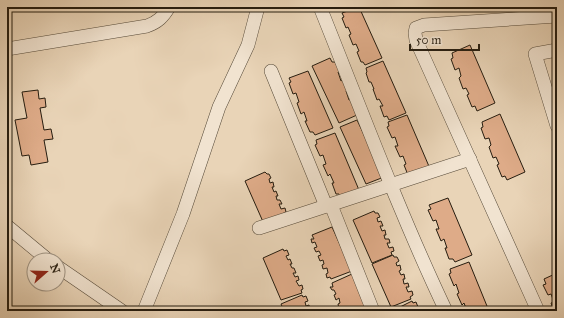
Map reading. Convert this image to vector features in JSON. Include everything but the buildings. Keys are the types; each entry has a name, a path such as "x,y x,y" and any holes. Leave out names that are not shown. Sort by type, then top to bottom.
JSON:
{"street":[{"path":"7,49 147,26 163,17 169,7"},
{"path":"144,311 183,214 219,107 248,46 258,7"},
{"path":"320,7 391,186 446,311"},
{"path":"538,311 416,40 415,33 416,28 424,25 557,16"},
{"path":"557,50 535,54 557,126"},
{"path":"271,71 373,311"},
{"path":"259,228 470,159"},
{"path":"7,226 38,252"},
{"path":"66,272 122,311"}]}
